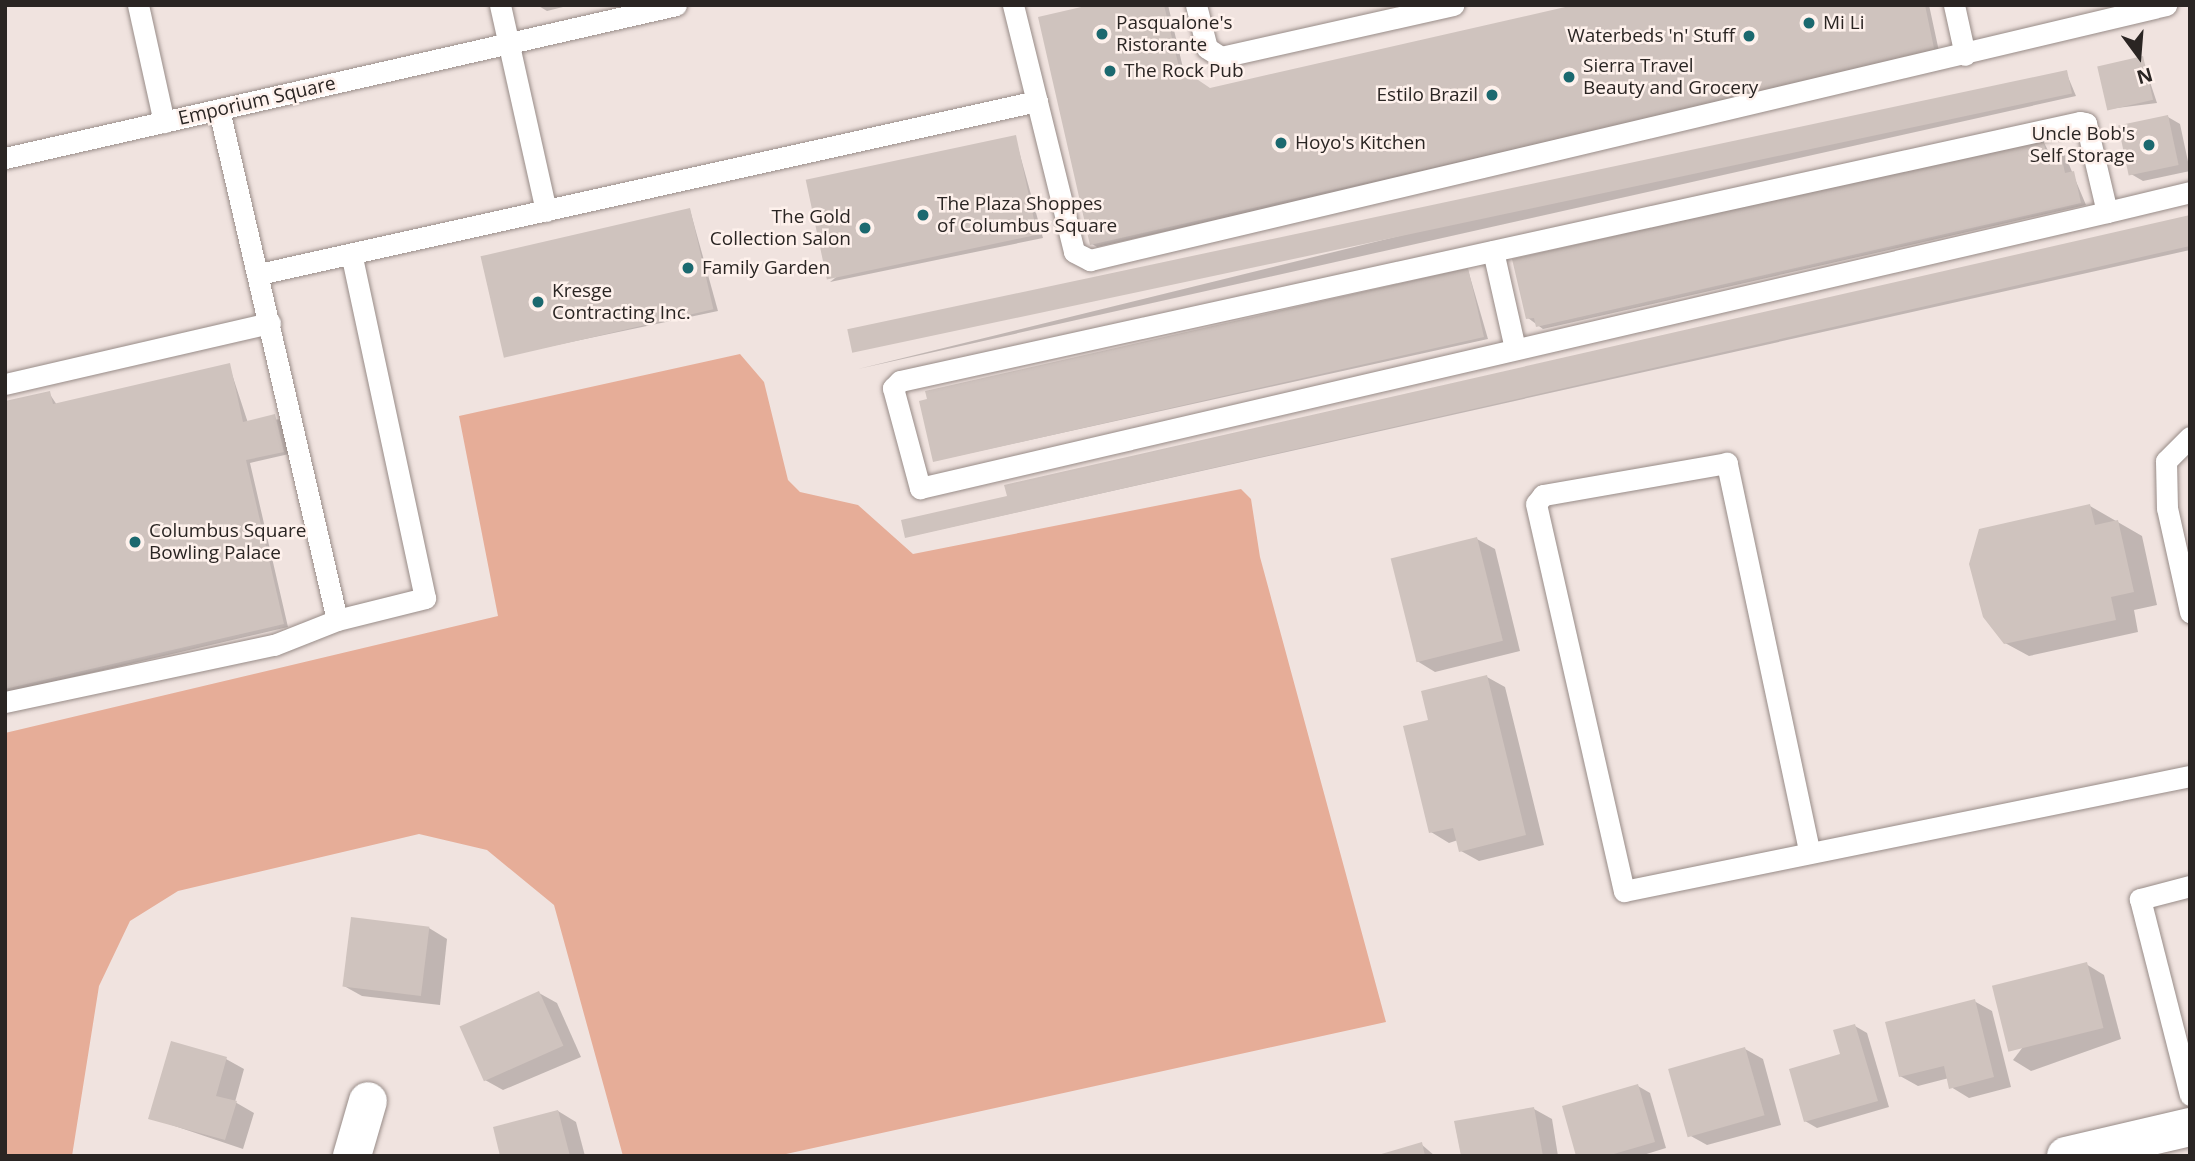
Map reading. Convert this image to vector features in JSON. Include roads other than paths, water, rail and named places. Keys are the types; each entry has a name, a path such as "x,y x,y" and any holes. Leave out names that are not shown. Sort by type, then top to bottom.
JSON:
{"street":[{"path":"352,1156 368,1101"},
{"path":"2066,1156 2190,1127"}],"lane":[{"path":"138,5 164,122"},
{"path":"500,5 546,211"},
{"name":"Emporium Square","path":"5,158 676,5"},
{"path":"1013,5 1074,252 1090,260 1965,55 2107,12 2166,5"},
{"path":"1196,5 1206,48 1221,57 1453,5"},
{"path":"1954,5 1965,55"},
{"path":"259,274 1037,102"},
{"path":"219,110 337,620"},
{"path":"2107,212 2087,123 2080,122 900,382 893,388 920,488 2107,212 2190,192"},
{"path":"1493,251 1515,349"},
{"path":"5,702 274,645 337,620 425,598 351,254"},
{"path":"5,384 270,323"},
{"path":"2190,437 2166,461 2167,508 2190,612"},
{"path":"1809,850 1727,463 1543,495 1536,504 1619,886 1630,892 1809,850 2190,776"},
{"path":"2190,886 2140,899 2190,1095"}],"place":[{"name":"Mi Li","path":"1809,23"},
{"name":"Pasqualone's Ristorante","path":"1102,34"},
{"name":"Waterbeds 'n' Stuff","path":"1749,36"},
{"name":"The Rock Pub","path":"1110,71"},
{"name":"Sierra Travel Beauty and Grocery","path":"1569,77"},
{"name":"Estilo Brazil","path":"1492,95"},
{"name":"Hoyo's Kitchen","path":"1281,143"},
{"name":"Uncle Bob's Self Storage","path":"2149,145"},
{"name":"The Plaza Shoppes of Columbus Square","path":"923,215"},
{"name":"The Gold Collection Salon","path":"865,228"},
{"name":"Family Garden","path":"688,268"},
{"name":"Kresge Contracting Inc.","path":"538,302"},
{"name":"Columbus Square Bowling Palace","path":"135,542"}]}
